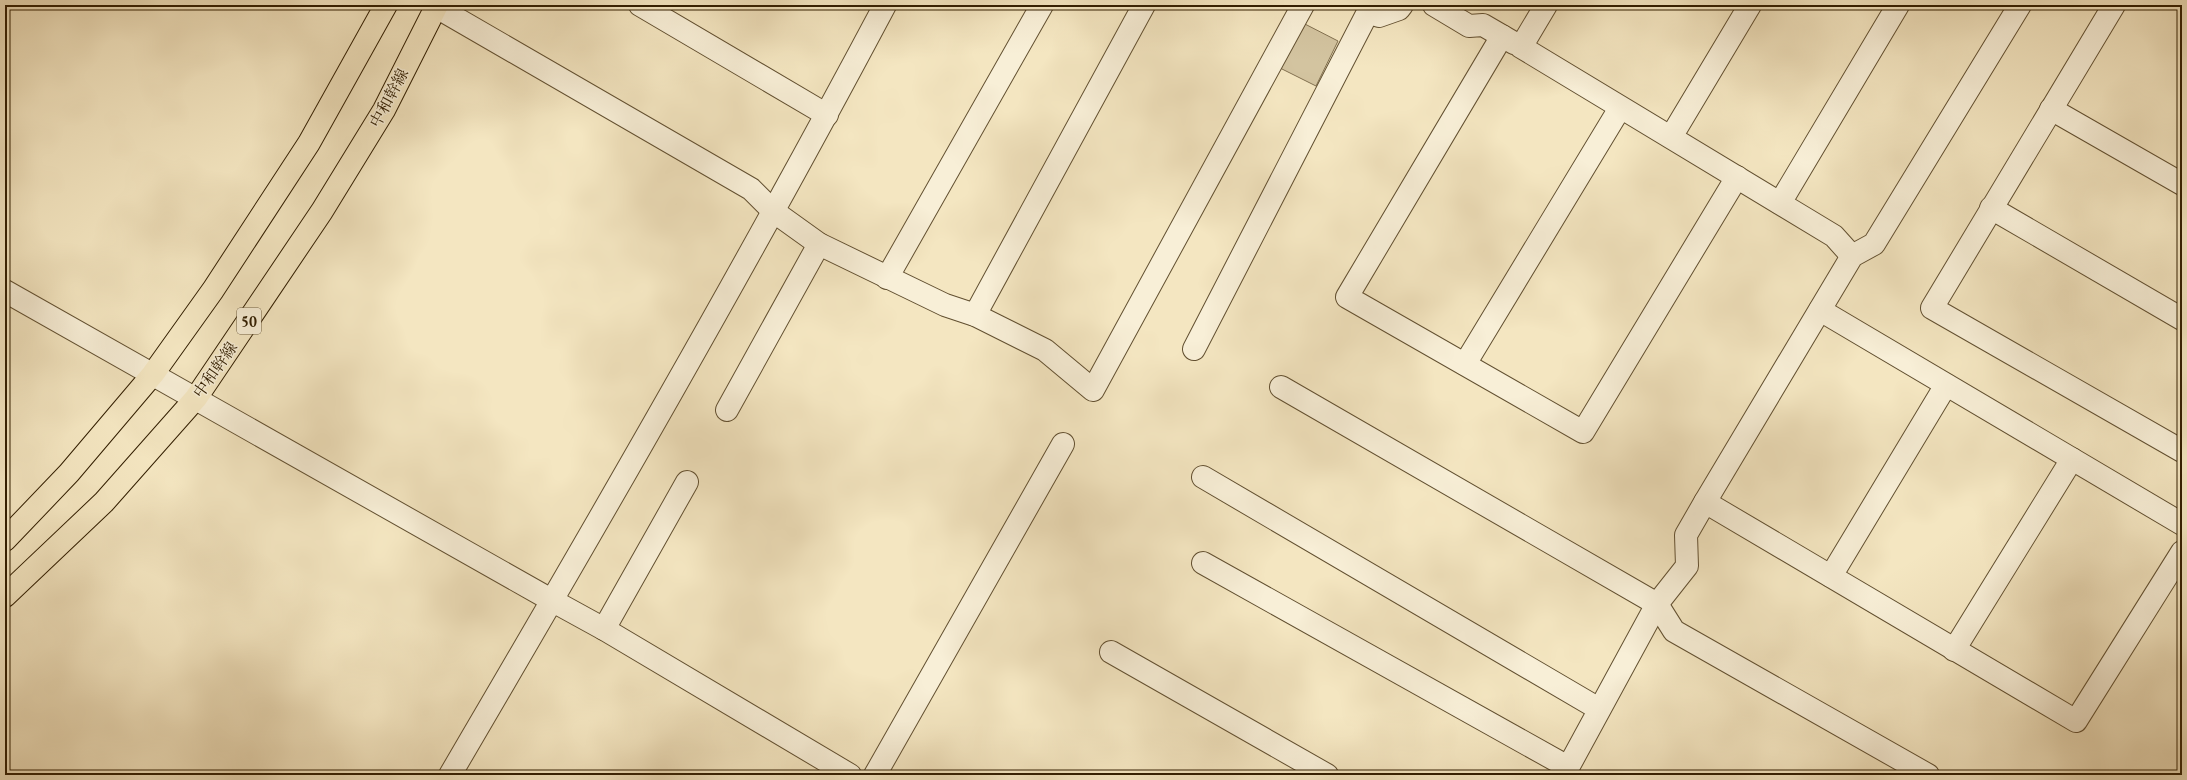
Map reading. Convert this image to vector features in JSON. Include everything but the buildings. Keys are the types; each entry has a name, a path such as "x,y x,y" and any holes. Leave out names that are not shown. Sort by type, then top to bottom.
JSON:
{"main road":[{"path":"5,540 69,473 153,374 213,290 309,142 386,5"},
{"name":"中和幹線","path":"5,596 104,502 196,398 322,211 380,116 436,6"}],"street":[{"path":"640,5 827,115"},
{"path":"450,775 553,601 773,212 827,115 885,5"},
{"path":"887,278 1042,5"},
{"path":"975,315 1144,5"},
{"path":"436,6 751,189 773,212 819,244 945,305 975,315 1045,350 1093,390 1303,5"},
{"path":"1194,349 1368,12 1379,16 1399,9 1402,5"},
{"path":"1434,5 1468,26 1483,25 1620,108 1737,176 1834,236 1852,256"},
{"path":"1520,47 1546,5"},
{"path":"1671,137 1750,5"},
{"path":"1780,203 1898,5"},
{"path":"1203,563 1566,771 1657,604 1687,566 1686,535 1705,502 1852,256 1874,244 2020,5"},
{"path":"2114,5 1932,308 2182,451"},
{"path":"1502,36 1347,296 1583,432 1737,176"},
{"path":"1465,364 1620,108"},
{"path":"2051,109 2182,184"},
{"path":"1991,208 2182,319"},
{"path":"727,410 819,244"},
{"path":"5,291 604,629 850,775"},
{"path":"1820,310 2182,524"},
{"path":"1831,576 1946,385"},
{"path":"1281,387 1657,604 1674,631 1928,775"},
{"path":"875,775 1063,444"},
{"path":"1954,650 2072,459"},
{"path":"1203,477 1599,709"},
{"path":"604,629 687,482"},
{"path":"1705,502 2076,721 2182,552"},
{"path":"1111,652 1327,775"}],"shaded area":[{"path":"1301,22 1338,41 1316,86 1278,67"}]}
